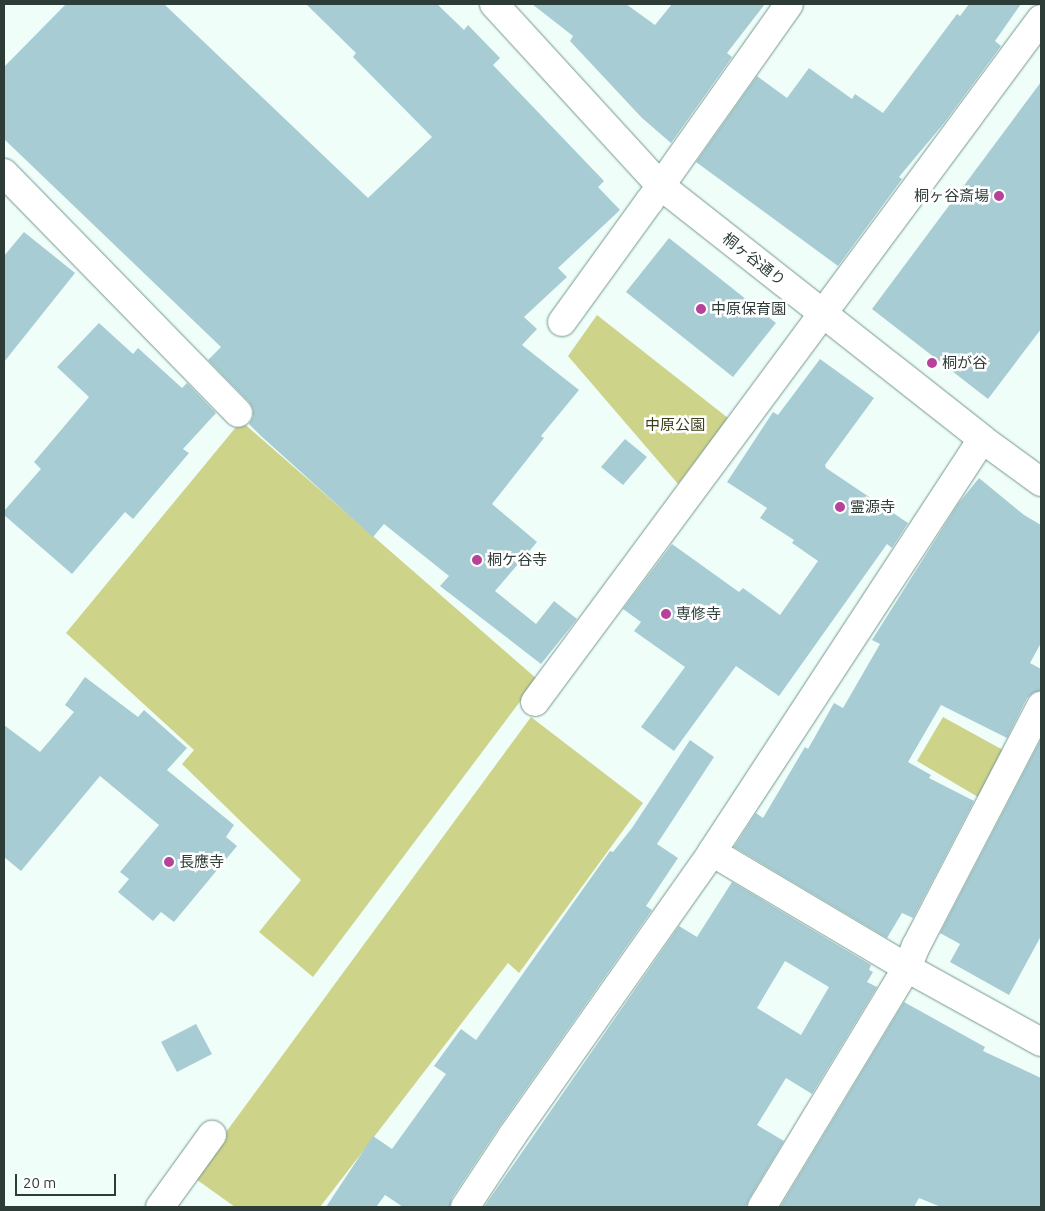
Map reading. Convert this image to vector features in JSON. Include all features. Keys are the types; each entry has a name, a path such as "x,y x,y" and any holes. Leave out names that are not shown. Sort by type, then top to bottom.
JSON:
{"street":[{"name":"桐ヶ谷通り","path":"494,4 661,186 982,439 1041,482"},
{"path":"562,322 661,186 789,4"},
{"path":"535,702 1041,19"},
{"path":"4,173 238,413"},
{"path":"465,1207 512,1136 712,852 982,439"},
{"path":"762,1207 907,968 916,946 1041,706"},
{"path":"712,852 907,968 1041,1042"},
{"path":"160,1207 212,1135"}],"green space":[{"name":"中原公園","path":"597,315 728,418 678,484 568,356"},
{"path":"241,421 537,679 313,977 259,932 301,880 182,764 194,750 66,633"},
{"path":"531,717 643,803 519,973 508,963 320,1207 235,1207 193,1177"},
{"path":"943,717 1003,750 978,797 917,761"}],"building":[{"path":"66,4 164,4 368,198 432,137 353,57 356,53 306,4 437,4 464,30 468,25 500,58 493,65 604,181 598,187 620,210 558,268 567,277 524,317 537,329 522,345 579,390 541,436 544,438 492,504 537,542 495,591 536,624 554,601 577,619 541,664 440,586 449,576 384,524 373,537 261,436 249,424 253,417 253,409 249,402 208,360 221,347 4,139 4,67"},
{"path":"532,4 626,4 655,25 672,4 765,4 727,53 732,57 671,143 642,118 570,41 573,36"},
{"path":"969,4 1021,4 995,41 1001,46 944,123 899,177 902,179 838,266 696,162 757,76 787,98 809,68 852,99 855,94 883,113 957,14 960,16"},
{"name":"桐ヶ谷斎場","path":"1041,82 1041,329 988,399 872,309"},
{"path":"24,232 75,273 4,362 4,256"},
{"path":"669,238 776,323 733,377 626,292"},
{"path":"99,323 133,354 138,348 182,388 187,383 216,413 183,449 189,453 133,519 125,512 72,574 4,515 4,511 41,469 34,462 89,397 57,367"},
{"path":"820,359 874,398 825,465 826,468 908,523 892,548 887,544 779,696 736,666 674,751 641,727 685,667 634,631 641,622 623,609 672,544 739,592 743,588 780,615 818,561 792,543 794,540 760,518 767,508 727,482 773,412 778,415"},
{"path":"625,439 647,457 623,485 601,467"},
{"path":"979,478 1024,515 1041,525 1041,643 1030,663 1041,669 1041,691 1033,693 1027,698 1007,738 941,705 908,762 931,775 929,778 974,801 913,918 902,913 887,938 734,847 756,813 763,818 805,747 808,749 834,703 843,708 880,644 872,640 958,504"},
{"path":"85,677 138,717 144,710 187,748 167,770 234,825 226,837 237,846 174,922 161,912 153,921 118,892 129,879 120,872 159,825 100,776 21,871 4,857 4,725 40,752 74,712 65,705"},
{"path":"1041,739 1041,936 1009,995 950,962 960,944 940,933"},
{"path":"690,740 714,757 657,844 678,858 646,906 652,910 499,1127 452,1198 450,1207 403,1207 385,1195 376,1207 326,1207 373,1136 392,1149 446,1074 434,1066 461,1029 476,1040 610,851 613,852 632,828"},
{"path":"732,882 871,965 869,970 873,972 867,982 877,987 812,1094 786,1078 757,1125 784,1141 746,1207 484,1207 679,926 697,937","holes":["785,961 829,987 801,1035 757,1008"]},
{"path":"904,1002 985,1047 983,1051 1041,1078 1041,1207 941,1207 919,1198 914,1207 780,1207"},
{"path":"196,1024 212,1054 177,1072 161,1042"}],"place":[{"name":"桐ヶ谷斎場","path":"999,196"},
{"name":"中原保育園","path":"701,309"},
{"name":"桐が谷","path":"932,363"},
{"name":"霊源寺","path":"840,507"},
{"name":"桐ケ谷寺","path":"477,560"},
{"name":"専修寺","path":"666,614"},
{"name":"長應寺","path":"169,862"}]}
